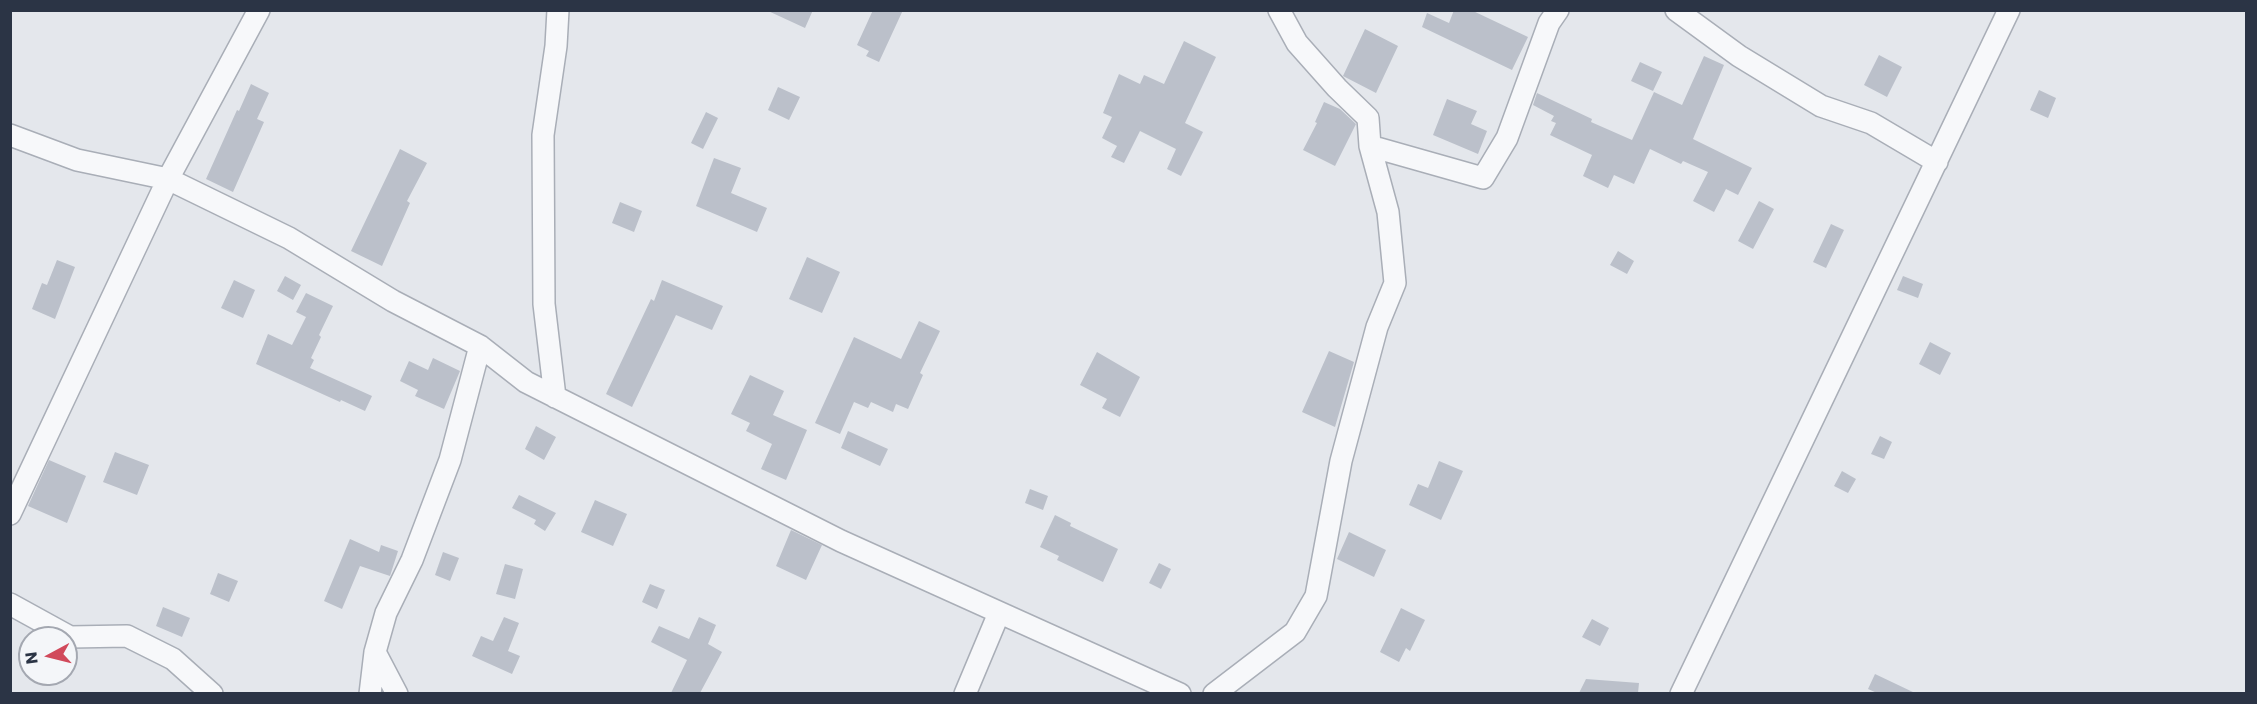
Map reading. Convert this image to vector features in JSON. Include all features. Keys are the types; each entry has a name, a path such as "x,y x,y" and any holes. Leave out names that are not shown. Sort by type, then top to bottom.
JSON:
{"street":[{"path":"10,514 168,178 259,10"},
{"path":"555,397 544,304 543,135 556,46 558,10"},
{"path":"1214,693 1295,632 1316,596 1341,461 1377,327 1395,283 1388,212 1370,146 1368,118 1337,88 1297,43 1279,10"},
{"path":"1370,146 1483,178 1507,138 1549,23 1558,10"},
{"path":"1676,10 1739,56 1821,106 1871,123 1936,162"},
{"path":"1681,693 2009,10"},
{"path":"10,135 77,159 168,178 289,238 393,301 480,346 526,382 555,397 841,541 1180,693"},
{"path":"370,693 375,652 386,613 412,560 450,460 480,346"},
{"path":"10,604 70,637 127,636 173,659 212,693"},
{"path":"964,693 999,613"},
{"path":"375,652 397,693"}],"building":[{"path":"766,10 813,10 805,28"},
{"path":"873,10 903,10 879,62 866,56 869,51 857,45"},
{"path":"1454,10 1471,10 1528,37 1512,70 1422,27 1427,13 1449,23"},
{"path":"1365,29 1398,46 1376,93 1343,76"},
{"path":"1184,41 1216,57 1185,123 1203,132 1181,176 1167,169 1176,149 1140,131 1124,163 1111,157 1117,146 1102,138 1112,117 1103,113 1119,74 1140,84 1144,75 1164,84"},
{"path":"1879,55 1902,67 1887,97 1864,85"},
{"path":"1704,56 1724,65 1693,139 1752,168 1738,195 1726,189 1714,212 1693,201 1708,172 1683,161 1681,164 1650,149 1634,184 1614,175 1608,188 1583,176 1592,155 1550,135 1556,123 1551,121 1554,116 1533,105 1537,93 1592,119 1591,122 1632,140 1654,92 1682,105"},
{"path":"1640,62 1662,72 1653,91 1631,81"},
{"path":"251,84 269,93 257,119 264,122 233,192 206,179"},
{"path":"778,87 800,97 789,120 768,110"},
{"path":"2039,90 2056,98 2048,118 2030,110"},
{"path":"1447,99 1477,111 1471,124 1487,131 1478,154 1433,135"},
{"path":"1324,102 1340,109 1356,124 1335,166 1303,150 1317,123 1315,122"},
{"path":"706,112 718,118 703,149 691,143"},
{"path":"400,149 427,163 407,201 410,203 382,266 351,251"},
{"path":"714,158 741,168 731,193 767,208 757,232 696,206"},
{"path":"1759,201 1774,209 1753,249 1738,241"},
{"path":"620,202 642,211 634,232 612,223"},
{"path":"1831,224 1844,230 1826,268 1813,262"},
{"path":"1618,251 1634,261 1627,274 1610,265"},
{"path":"807,257 840,272 822,313 789,299"},
{"path":"57,260 75,267 55,319 32,309 42,283 47,285"},
{"path":"285,276 301,285 293,300 277,291"},
{"path":"1903,276 1923,284 1918,298 1897,290"},
{"path":"234,280 255,290 243,318 221,308"},
{"path":"662,280 723,306 712,330 676,315 632,407 606,394 651,299 654,301"},
{"path":"306,293 333,306 319,335 321,337 311,358 314,360 310,368 372,396 365,411 256,364 268,334 292,345 306,317 296,312"},
{"path":"919,321 940,331 920,373 923,375 908,409 896,404 893,412 871,402 868,408 854,402 840,434 815,423 854,337 901,359"},
{"path":"1930,342 1951,353 1940,375 1919,364"},
{"path":"1329,351 1354,362 1335,427 1302,412"},
{"path":"1097,352 1140,377 1120,417 1102,408 1107,399 1080,385"},
{"path":"433,358 460,371 444,409 415,396 418,390 400,381 409,361 428,370"},
{"path":"750,375 784,391 773,415 807,430 786,480 761,469 772,444 746,431 750,423 731,414"},
{"path":"536,426 556,437 544,460 525,449"},
{"path":"848,431 888,449 880,466 841,448"},
{"path":"1880,436 1892,442 1884,459 1871,454"},
{"path":"115,452 149,465 137,495 103,482"},
{"path":"49,460 86,476 67,523 28,506"},
{"path":"1439,461 1463,471 1441,520 1409,505 1418,484 1428,488"},
{"path":"1842,471 1856,479 1848,493 1834,486"},
{"path":"1030,489 1048,496 1043,510 1025,503"},
{"path":"519,495 556,513 545,531 534,524 536,520 512,508"},
{"path":"595,500 627,514 613,546 581,532"},
{"path":"1055,515 1071,523 1070,526 1118,549 1103,582 1057,560 1059,556 1040,547"},
{"path":"791,530 822,545 806,580 776,566"},
{"path":"1349,532 1386,550 1374,577 1337,559"},
{"path":"350,539 379,552 381,545 398,551 390,576 360,566 342,609 324,601"},
{"path":"443,552 459,558 450,581 435,575"},
{"path":"1159,563 1171,569 1161,589 1149,583"},
{"path":"505,564 523,569 515,599 496,594"},
{"path":"218,573 238,581 229,602 210,594"},
{"path":"650,584 665,590 657,609 642,602"},
{"path":"163,607 190,618 182,637 156,626"},
{"path":"1401,608 1425,620 1410,651 1406,648 1399,662 1380,652"},
{"path":"504,617 519,623 508,651 520,656 512,674 472,656 481,636 493,641"},
{"path":"699,617 716,625 708,644 722,652 700,693 671,693 687,660 651,642 659,626 689,639"},
{"path":"1592,619 1609,628 1600,646 1582,637"},
{"path":"1875,674 1915,693 1877,693 1868,689"},
{"path":"1586,679 1639,683 1638,693 1579,693"}]}
